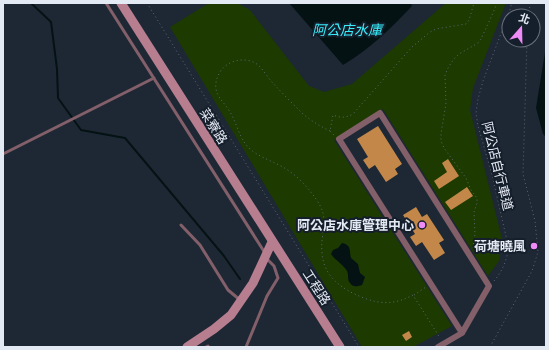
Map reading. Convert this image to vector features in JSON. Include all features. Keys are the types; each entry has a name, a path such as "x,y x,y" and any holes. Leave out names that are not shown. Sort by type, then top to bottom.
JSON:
{"street":[{"name":"菜寮路","path":"121,3 272,242"},
{"path":"441,345 462,333 489,286 380,113 339,139 462,333"},
{"path":"187,347 214,330 231,315 253,283 272,242"},
{"name":"工程路","path":"272,242 340,347"}],"lane":[{"path":"106,3 154,78 265,259 274,266 278,278 267,296 246,347"},
{"path":"3,154 154,78"},
{"path":"181,225 200,245 228,290 242,301"}],"path":[{"path":"147,3 359,347"},
{"path":"330,131 333,115 348,117 353,114 412,47 430,32 436,29 466,24 469,20 474,3"},
{"path":"470,256 475,240 474,212 478,203 466,178 452,160 441,141 446,103 445,75 453,60 459,54 478,43 481,39 497,3"},
{"name":"阿公店自行車道","path":"489,286 501,272 508,256 508,245 476,113 483,81 511,7 511,3"},
{"path":"490,347 532,271 538,252 535,221 523,174 527,48"},
{"path":"339,139 330,131 318,126 303,113 272,82 256,63 244,59 231,62 224,66 217,78 216,85 219,97 230,110 246,144 250,149 259,155 290,171 299,179 322,210 324,224 322,252 324,264 329,273 342,288 380,302 394,303 413,295 431,284"},
{"path":"413,295 441,345"}],"green space":[{"path":"209,3 237,3 250,10 309,86 324,92 352,84 446,3 506,3 504,8 501,8 501,16 473,88 470,110 502,239 499,261 488,276 383,109 334,140 452,326 413,347 362,347 170,27"}],"water":[{"name":"阿公店水庫","path":"289,3 411,3 412,6 371,46 343,65"},
{"path":"546,46 546,137 543,134 536,108"},
{"path":"342,243 349,247 351,258 358,264 360,273 365,277 362,285 351,285 344,266 331,254 333,250 338,248"}],"building":[{"path":"378,126 402,164 395,169 398,174 386,182 375,165 369,169 363,160 368,157 357,139"},
{"path":"448,159 459,176 439,189 434,181 447,172 442,163"},
{"path":"467,187 473,196 451,210 445,202"},
{"name":"阿公店水庫管理中心","path":"416,207 422,217 427,214 444,240 439,243 445,253 434,260 422,242 416,246 410,237 415,234 403,215"},
{"path":"409,331 412,337 406,341 402,335"}],"waterway":[{"path":"31,3 51,22 57,69 58,98 81,130 125,138 224,256 240,279"}],"place":[{"name":"阿公店水庫管理中心","path":"422,225"},
{"name":"荷塘曉風","path":"534,246"}]}
